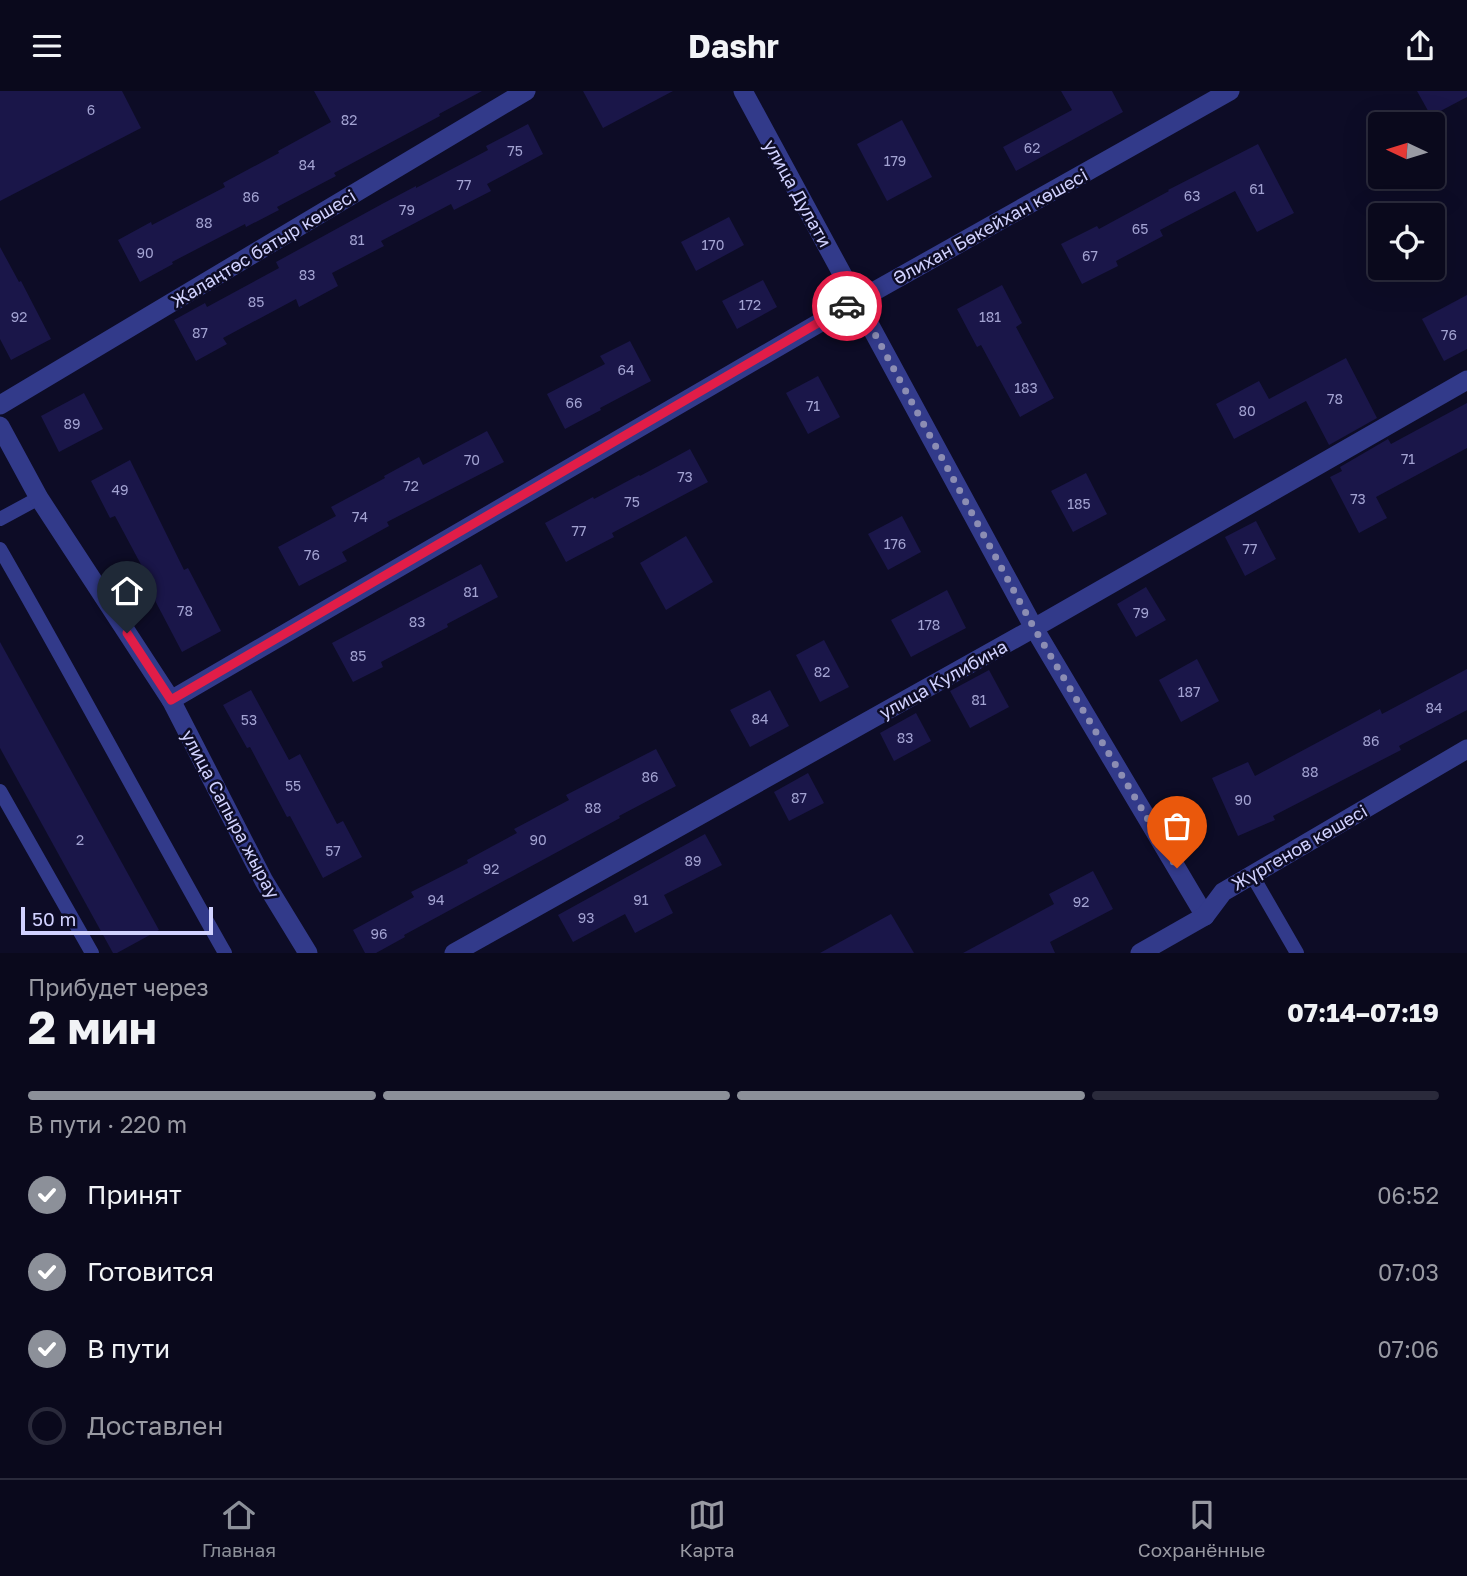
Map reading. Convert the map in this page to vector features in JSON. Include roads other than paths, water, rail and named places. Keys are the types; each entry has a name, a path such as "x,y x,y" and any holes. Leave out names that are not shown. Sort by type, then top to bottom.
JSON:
{"street":[{"name":"Жалаңтөс батыр көшесі","path":"0,405 526,91"},
{"name":"улица Дулати","path":"743,91 1034,628 1205,916"},
{"name":"Әлихан Бөкейхан көшесі","path":"171,700 857,301 1230,91"},
{"name":"улица Кулибина","path":"454,953 1034,628 1467,380"},
{"name":"улица Сапыра жырау","path":"0,426 40,498 171,700 264,881 308,953"},
{"name":"Жүргенов көшесі","path":"1140,953 1205,916 1223,892 1467,749"}],"lane":[{"path":"0,519 40,498"},
{"path":"0,549 225,953"},
{"path":"0,791 92,953"},
{"path":"1252,874 1297,953"}]}
